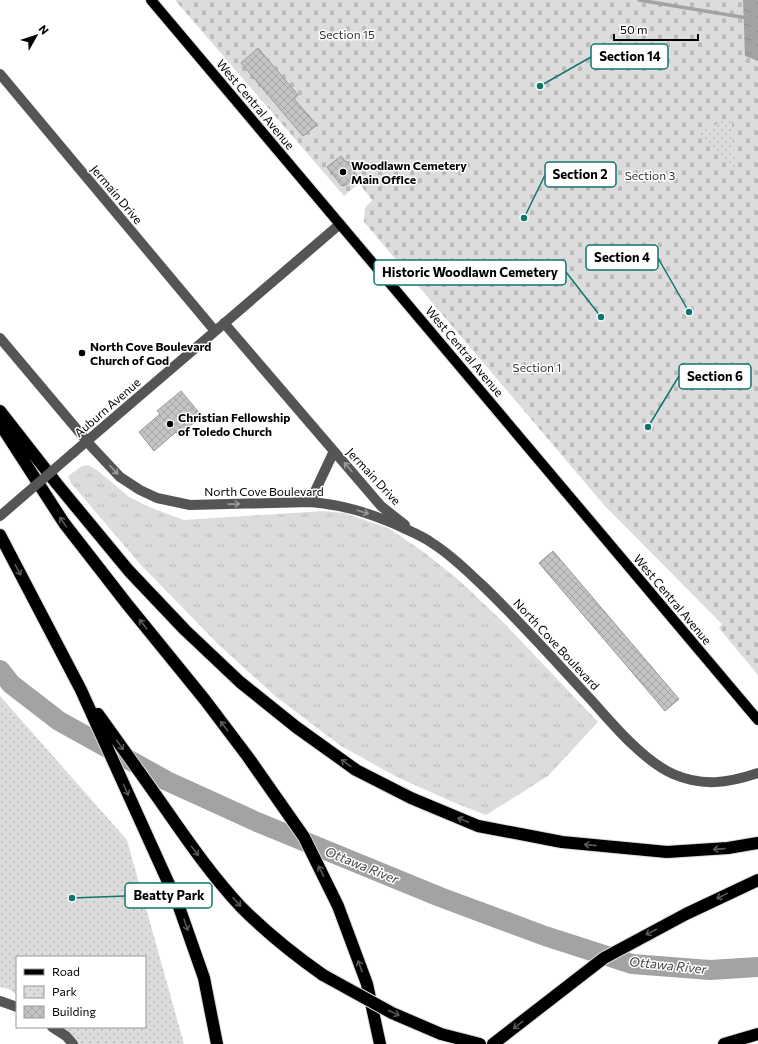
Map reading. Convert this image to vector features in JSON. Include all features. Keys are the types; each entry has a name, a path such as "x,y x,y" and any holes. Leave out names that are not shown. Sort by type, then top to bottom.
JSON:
{"highway":[{"path":"0,411 57,484 129,571 185,630 240,682 296,727 356,770 411,798 478,826 562,842 666,852 728,848 758,843"},
{"path":"0,424 64,523 126,604 205,700 248,757 304,837 338,906 367,984 380,1044"},
{"path":"0,535 81,690 178,904 201,970 217,1044"},
{"path":"81,690 188,842 212,873 241,906 274,938 323,975 392,1013 441,1034 480,1044"},
{"path":"493,1044 604,958 686,914 758,880"},
{"path":"724,1044 758,1034"}],"main road":[{"name":"West Central Avenue","path":"151,0 758,720"}],"street":[{"name":"Jermain Drive","path":"0,74 215,331"},
{"name":"Auburn Avenue","path":"0,516 340,224"},
{"name":"Jermain Drive","path":"224,323 381,506 416,533"},
{"name":"North Cove Boulevard","path":"0,338 80,434 88,440 91,446 120,477 140,490 157,498 190,505 310,502 348,507 374,515 416,533 457,562 509,610 600,710 651,761 674,775 704,783 737,780 758,773"},
{"name":"Jermain Drive","path":"310,502 334,451"},
{"path":"0,1001 16,1007"},
{"path":"54,1028 66,1036 73,1044"}],"green space":[{"path":"175,0 758,0 758,675 719,628 722,624 604,505 364,222 365,208 372,200 359,183 344,196"},
{"path":"727,119 732,123 733,146 736,164 736,166 733,167 701,137 701,132"},
{"path":"88,465 97,470 129,497 149,507 184,520 323,511 344,513 388,528 425,553 461,582 503,622 598,722 548,776 486,815 397,777 341,746 275,696 218,644 140,564 71,483 68,476 82,466"},
{"path":"0,696 127,840 184,1044 72,1044 54,1028 146,1028 146,956 16,956 16,994 9,989 0,987"}],"water":[{"path":"743,0 758,0 758,61 745,56"}],"building":[{"path":"258,48 298,95 294,99 317,125 303,136 241,63"},
{"name":"Woodlawn Cemetery Main Office","path":"341,156 346,162 352,162 353,171 357,175 346,185 342,186 327,167"},
{"name":"Christian Fellowship of Toledo Church","path":"181,391 202,416 179,435 176,432 154,451 139,432 160,414 157,411"},
{"path":"553,551 679,699 665,711 539,563"}],"waterway":[{"path":"639,0 747,18"},
{"name":"Ottawa River","path":"0,670 11,684 59,721 167,781 257,822 440,897 545,936 632,964 710,970 758,967"}],"place":[{"name":"Section 14","path":"540,86"},
{"name":"Woodlawn Cemetery Main Office","path":"343,172"},
{"name":"Section 2","path":"524,218"},
{"name":"Section 4","path":"689,312"},
{"name":"Historic Woodlawn Cemetery","path":"601,317"},
{"name":"North Cove Boulevard Church of God","path":"82,353"},
{"name":"Christian Fellowship of Toledo Church","path":"170,424"},
{"name":"Section 6","path":"648,427"},
{"name":"Beatty Park","path":"72,898"}],"park label":[{"name":"Section 15","path":"347,34"},
{"name":"Section 3","path":"650,175"},
{"name":"Section 1","path":"537,367"}]}
